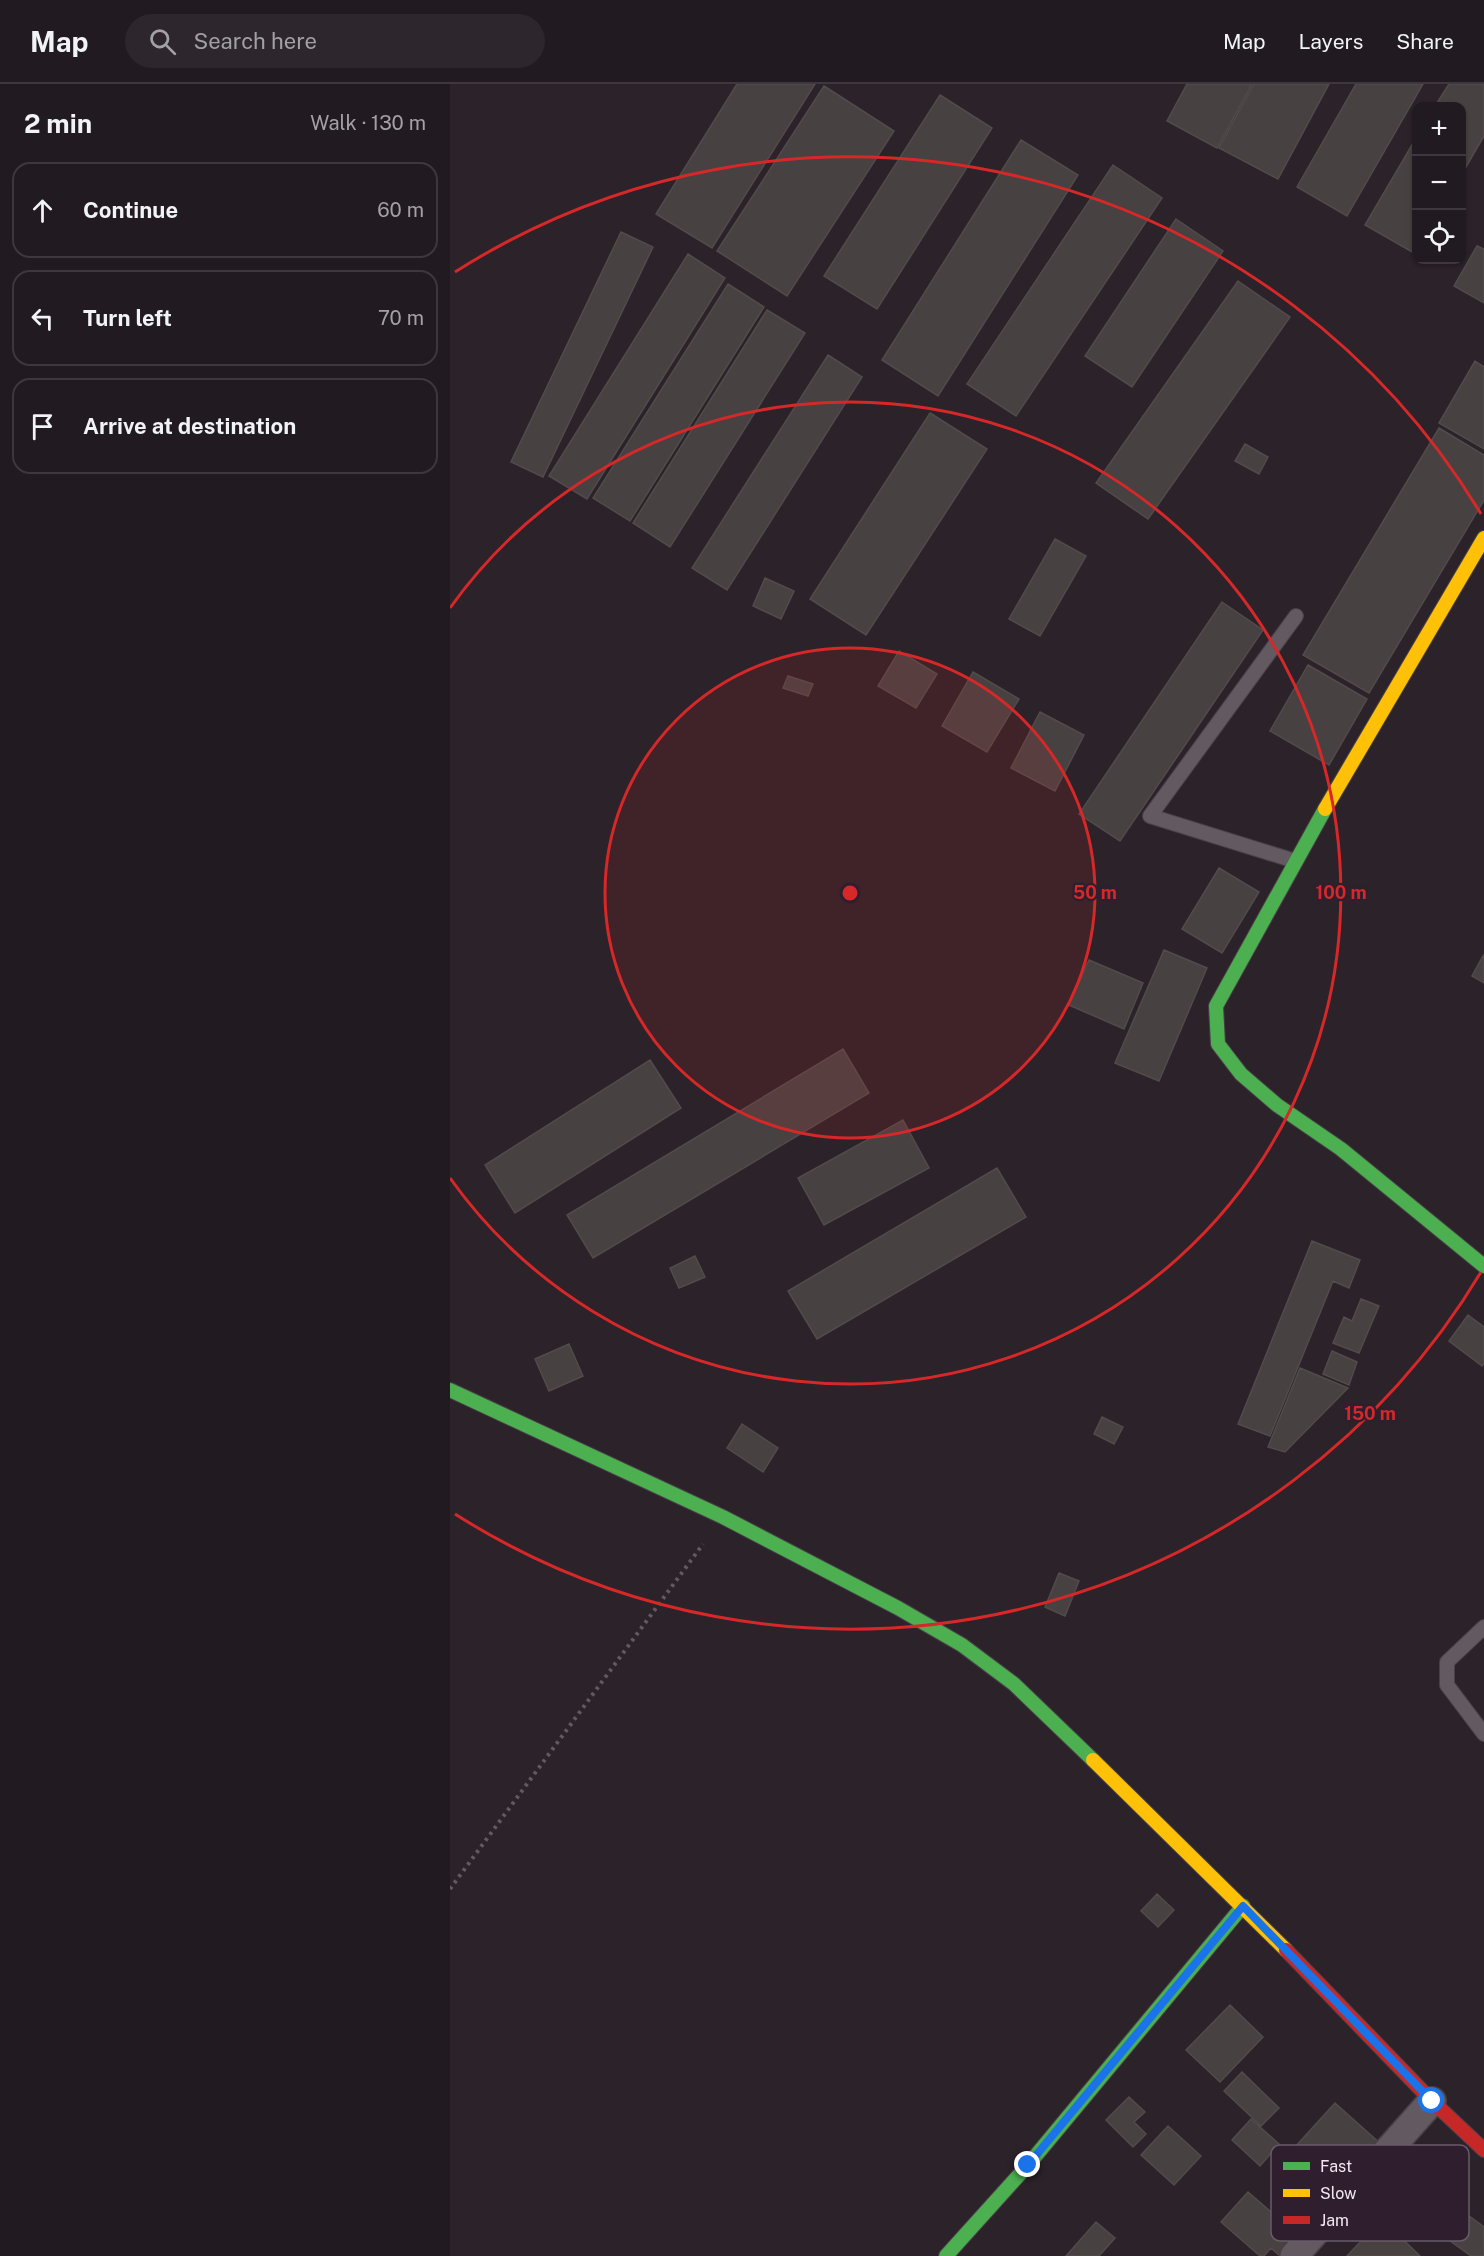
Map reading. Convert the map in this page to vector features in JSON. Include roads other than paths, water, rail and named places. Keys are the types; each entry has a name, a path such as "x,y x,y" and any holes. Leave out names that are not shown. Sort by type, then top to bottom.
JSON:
{"street":[{"path":"1484,538 1295,861 1216,1006 1218,1044 1241,1074 1277,1105 1341,1149 1484,1266"},
{"path":"450,1390 723,1517 898,1608 962,1645 1014,1684 1243,1906 1432,2101 1484,2150"},
{"path":"946,2256 1028,2165 1243,1906"},
{"path":"1393,2145 1432,2101"},
{"path":"1294,2256 1307,2241"}],"lane":[{"path":"1295,861 1150,816 1296,616"},
{"path":"1484,1627 1447,1662 1447,1685 1484,1734"}]}
